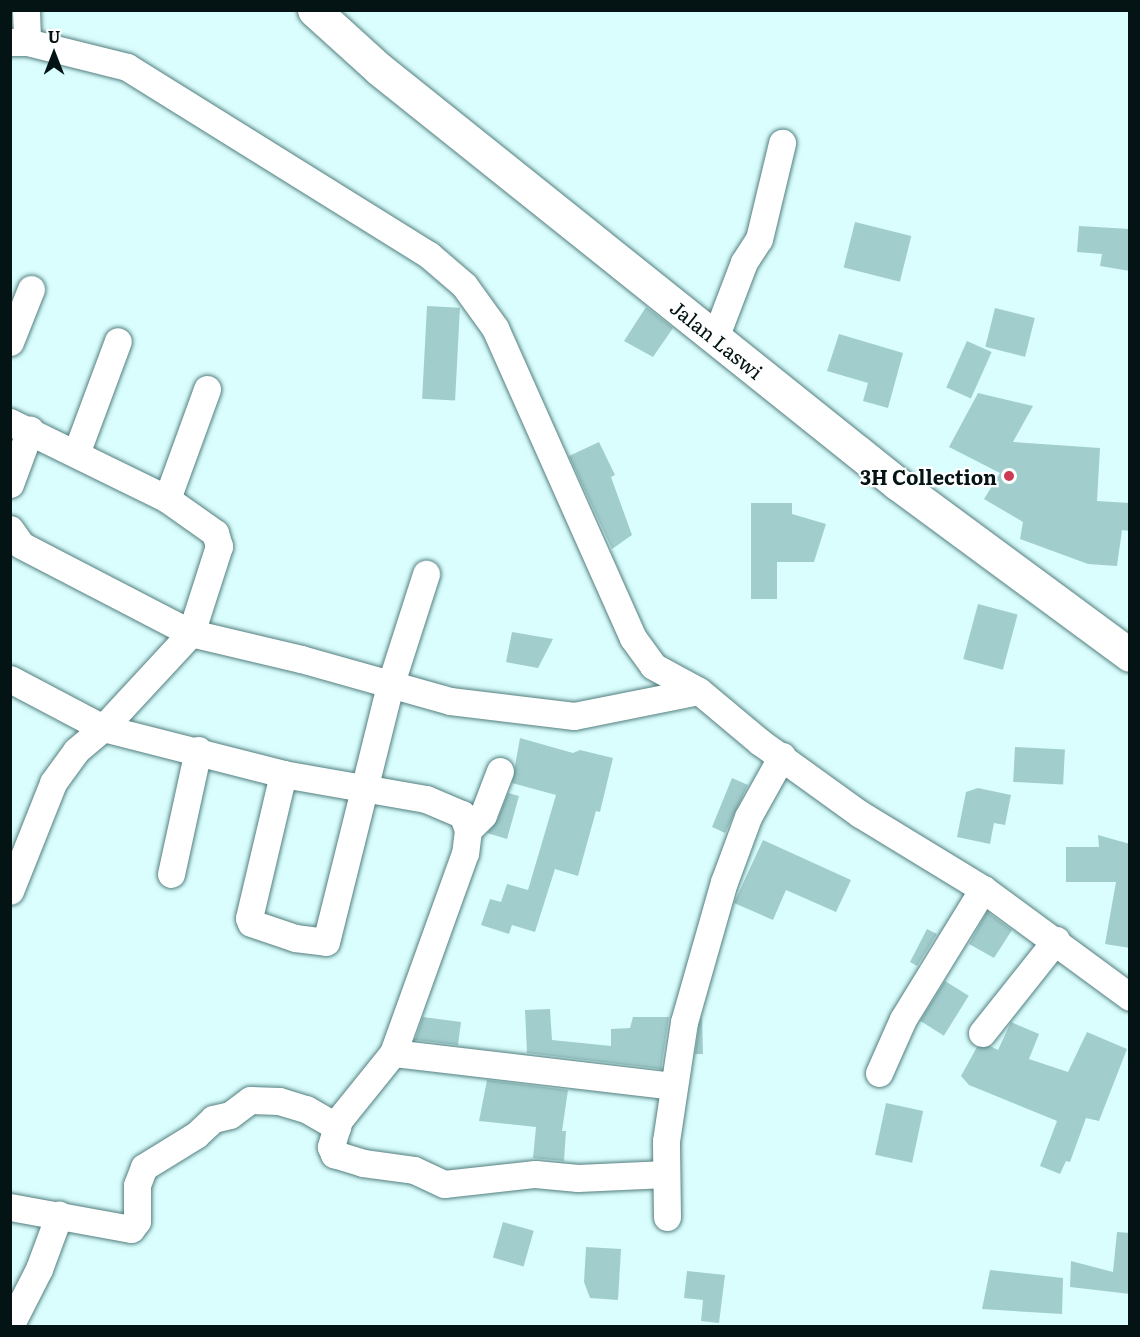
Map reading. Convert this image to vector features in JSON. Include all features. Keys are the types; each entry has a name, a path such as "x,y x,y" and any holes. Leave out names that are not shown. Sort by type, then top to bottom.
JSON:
{"street":[{"path":"26,10 19,42 127,67 419,249 464,285 495,327 633,638 653,666 699,691 860,814 983,889 1056,940 1130,997"},
{"name":"Jalan Laswi","path":"314,10 378,69 898,484 1130,655"},
{"path":"715,338 744,262 759,239 782,143"},
{"path":"10,342 31,289"},
{"path":"77,452 118,341"},
{"path":"167,499 207,389"},
{"path":"10,484 20,426 77,452 167,499 215,533 219,546 191,633 103,728 76,751 53,783 10,891"},
{"path":"14,546 191,633 301,659 390,686 450,701 574,716 699,691"},
{"path":"283,774 249,918 251,923 320,944 326,942 331,930 390,686 426,574"},
{"path":"10,679 103,728 198,750 283,774 426,799 462,814 468,830 465,853 393,1053 343,1119 331,1147 334,1154 363,1163 414,1170 444,1185 535,1174 578,1178 666,1174"},
{"path":"171,874 198,750"},
{"path":"667,1217 666,1174 672,1086 684,1022 724,882 748,817 782,756"},
{"path":"468,830 483,815 501,771"},
{"path":"879,1073 903,1018 983,889"},
{"path":"982,1033 1056,940"},
{"path":"393,1053 672,1086"},
{"path":"10,1207 134,1228 137,1221 139,1174 144,1167 196,1135 213,1119 230,1115 250,1100 279,1101 343,1119"},
{"path":"10,1326 48,1250 59,1215"}],"building":[{"path":"855,222 911,236 900,282 844,268"},
{"path":"1079,226 1130,229 1130,271 1100,266 1102,254 1077,252"},
{"path":"427,306 460,308 455,401 422,399"},
{"path":"646,307 673,328 653,357 624,341"},
{"path":"995,308 1035,318 1025,357 985,347"},
{"path":"839,334 903,353 888,408 863,401 868,383 827,371"},
{"path":"967,341 992,352 971,399 946,388"},
{"path":"978,393 1033,406 1013,442 1100,448 1097,501 1130,503 1130,531 1122,530 1117,566 1088,564 1020,539 1023,522 984,499 1000,473 949,447"},
{"path":"599,442 615,475 611,477 632,535 612,549 569,456"},
{"path":"751,503 792,503 792,514 826,524 814,562 777,562 777,599 751,599"},
{"path":"978,604 1018,615 1003,670 963,659"},
{"path":"512,632 553,639 538,668 506,662"},
{"path":"520,738 573,753 580,750 613,758 600,812 596,811 578,876 555,869 535,932 512,925 509,934 481,925 490,899 501,902 507,884 528,890 556,795 512,783"},
{"path":"1015,747 1065,750 1063,785 1013,782"},
{"path":"732,778 748,785 725,833 712,827"},
{"path":"978,788 1011,795 1005,825 994,823 990,844 957,837 966,792"},
{"path":"508,793 519,796 507,839 487,833 497,821"},
{"path":"1098,835 1130,844 1130,948 1105,944 1116,882 1066,882 1066,847 1099,847"},
{"path":"763,840 851,880 836,912 786,890 773,920 734,903"},
{"path":"987,912 1012,930 994,958 969,944"},
{"path":"927,929 937,934 917,966 910,962"},
{"path":"945,981 969,996 944,1036 920,1021"},
{"path":"550,1009 552,1040 611,1046 611,1029 630,1028 633,1017 669,1017 661,1069 527,1053 525,1010"},
{"path":"702,1016 703,1054 695,1054 699,1025"},
{"path":"423,1017 461,1022 458,1045 415,1040"},
{"path":"1011,1022 1039,1034 1029,1059 1068,1072 1087,1032 1127,1049 1099,1121 1086,1118 1070,1162 1066,1161 1060,1174 1040,1166 1057,1121 969,1085 961,1076 977,1047 990,1046 998,1050"},
{"path":"487,1080 568,1090 562,1131 566,1131 564,1161 533,1158 536,1127 479,1121"},
{"path":"886,1103 923,1111 912,1163 875,1155"},
{"path":"503,1222 534,1231 524,1266 493,1258"},
{"path":"1117,1232 1130,1233 1130,1294 1070,1287 1071,1261 1113,1272"},
{"path":"586,1247 621,1249 618,1300 590,1298 584,1282"},
{"path":"990,1270 1063,1278 1062,1314 982,1309"},
{"path":"687,1271 725,1275 719,1323 701,1321 703,1300 684,1298"}],"place":[{"name":"3H Collection","path":"1009,476"}]}
